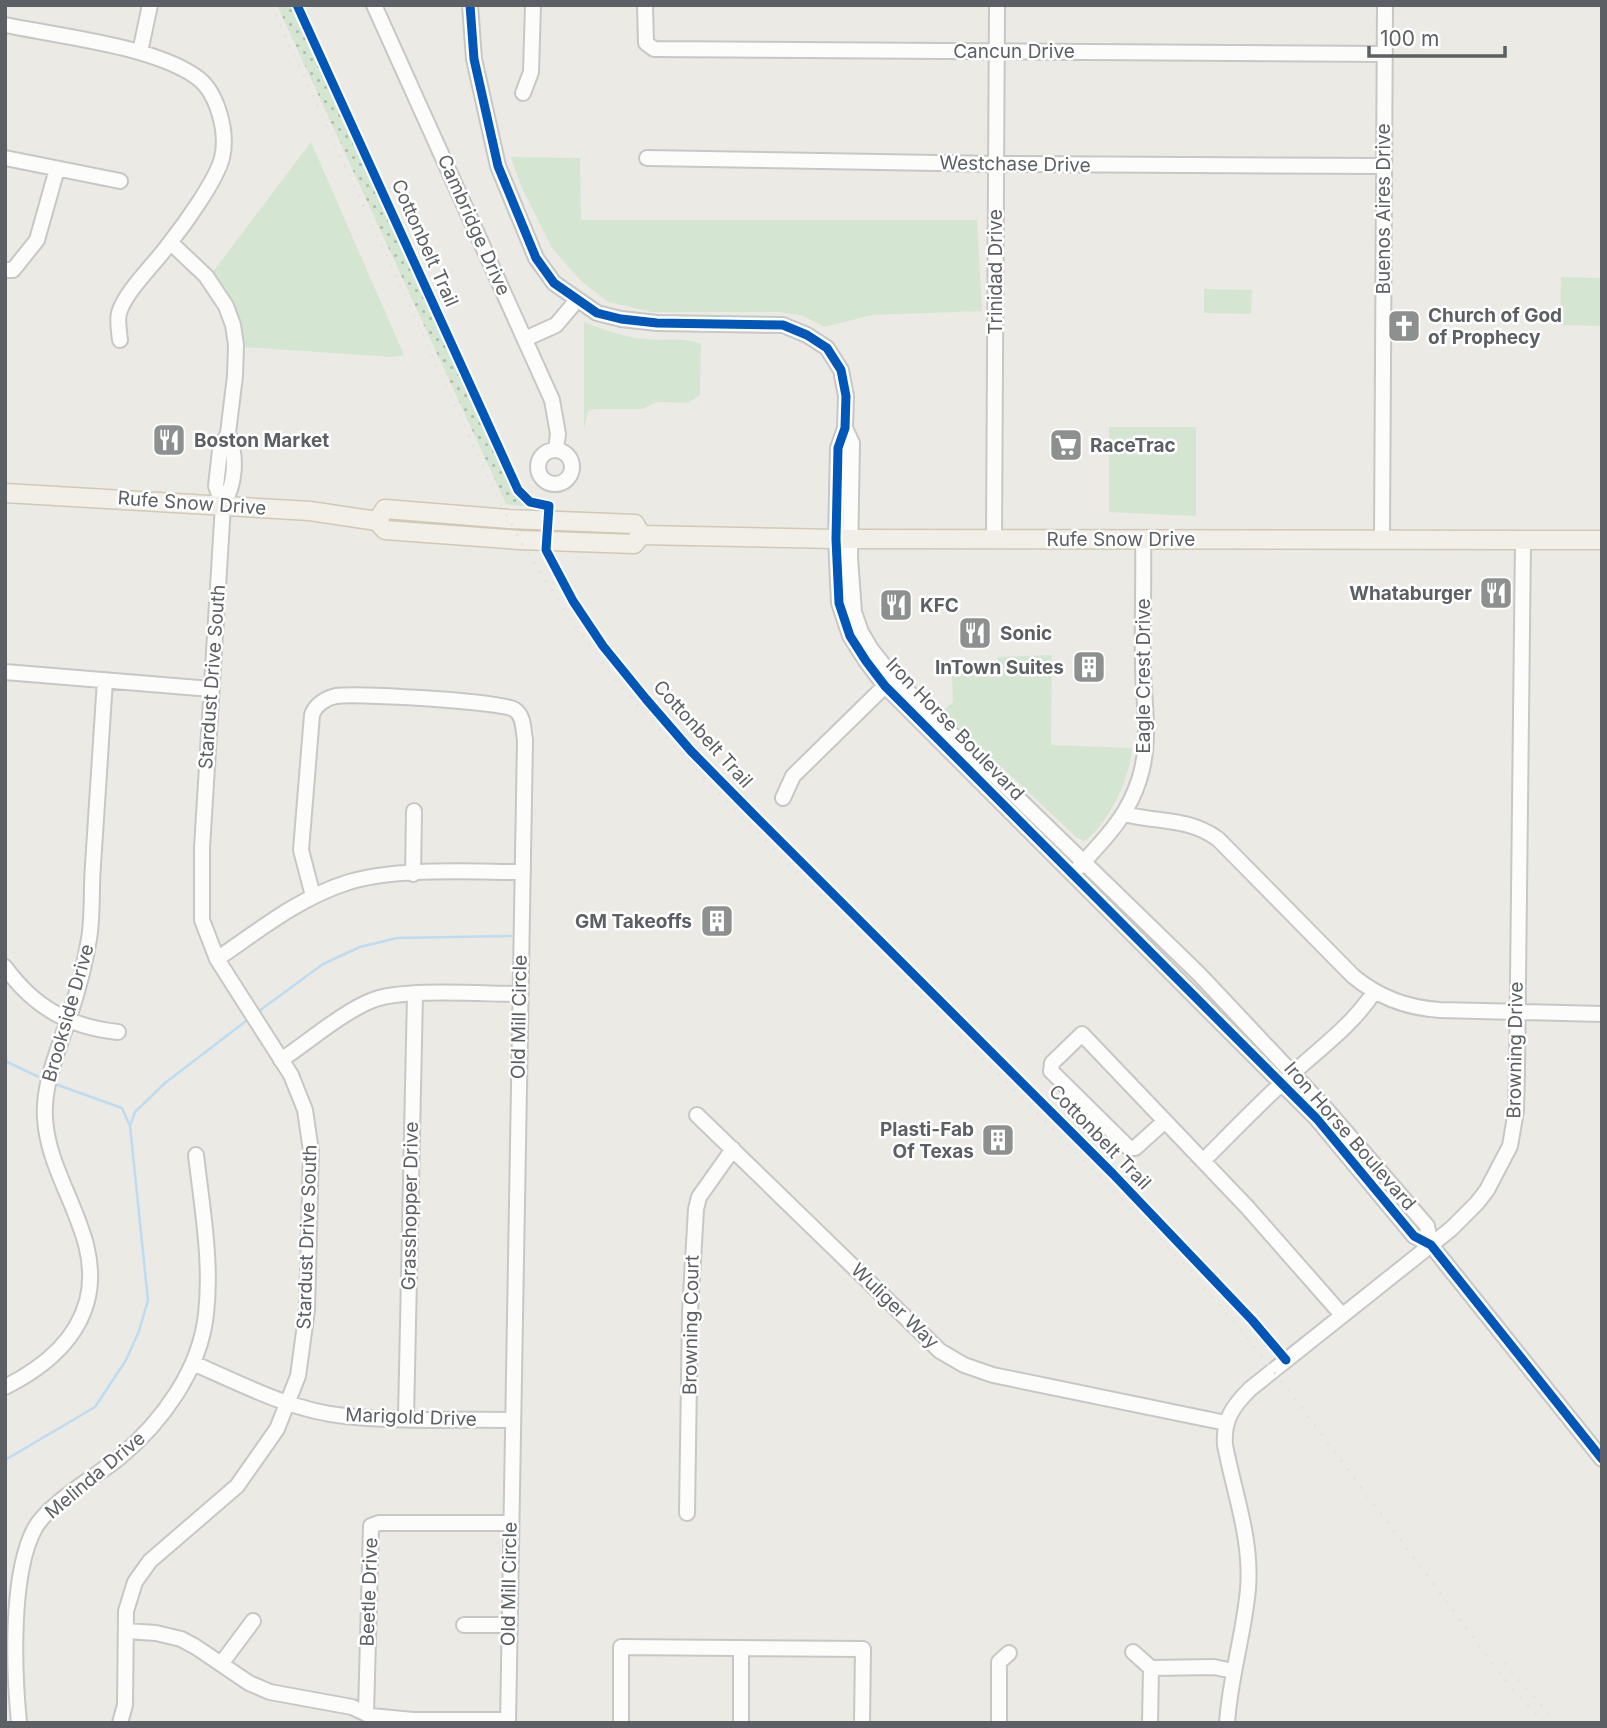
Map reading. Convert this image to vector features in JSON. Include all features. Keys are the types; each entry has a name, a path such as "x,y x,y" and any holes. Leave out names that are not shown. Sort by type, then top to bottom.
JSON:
{"main road":[{"name":"Rufe Snow Drive","path":"5,492 310,511 377,521 385,530 537,541 634,544 641,535 844,539 1602,540"}],"street":[{"path":"140,52 150,5"},
{"name":"Cambridge Drive","path":"374,5 552,400 558,434 556,449"},
{"name":"Iron Horse Boulevard","path":"470,5 474,59 498,166 536,258 554,283 597,313 621,319 657,323 783,325 807,335 827,348 841,370 846,396 845,428 852,443 844,539 853,612 889,682 1073,874 1287,1078"},
{"path":"523,93 531,72 533,5"},
{"name":"Cancun Drive","path":"645,5 646,43 654,49 1385,54"},
{"name":"Trinidad Drive","path":"994,539 996,5"},
{"name":"Buenos Aires Drive","path":"1382,540 1385,5"},
{"path":"5,26 140,52 198,77 215,102 225,131 222,159 210,184 171,243 124,301 118,316 120,340"},
{"path":"5,158 120,181"},
{"name":"Westchase Drive","path":"647,158 996,164 1384,166"},
{"path":"5,270 12,270 37,240 57,169"},
{"name":"Stardust Drive South","path":"120,1723 125,1706 126,1611 130,1596 142,1571 237,1486 277,1429 289,1402 299,1366 307,1310 311,1151 305,1110 296,1084 217,958 202,920 200,904 223,505 216,486 220,450 228,433 236,345 226,306 206,276 171,243"},
{"path":"525,339 556,325 577,300"},
{"name":"Eagle Crest Drive","path":"1073,874 1112,833 1124,814 1139,780 1147,744 1143,663 1143,540"},
{"name":"Browning Drive","path":"1226,1423 1230,1412 1250,1389 1431,1245 1477,1203 1510,1146 1516,1111 1523,540"},
{"path":"5,672 211,689"},
{"name":"Brookside Drive","path":"5,1387 51,1357 63,1345 83,1314 88,1299 90,1268 79,1220 48,1142 45,1118 50,1072 78,990 90,937 105,680"},
{"path":"783,798 793,776 889,682"},
{"name":"Iron Horse Boulevard","path":"889,682 1084,861 1199,974 1414,1236 1431,1245 1602,1459"},
{"name":"Old Mill Circle","path":"313,896 301,850 312,715 322,702 334,696 465,701 514,708 522,716 525,740 508,1721"},
{"path":"413,874 414,811"},
{"path":"1124,814 1146,820 1188,823 1204,829 1218,839 1353,976 1374,992 1404,1005 1428,1009 1602,1014"},
{"path":"217,958 313,896 357,880 413,874 523,872"},
{"path":"5,967 33,998 67,1022 118,1032"},
{"path":"1203,1161 1359,1012 1374,992"},
{"path":"281,1060 371,1001 415,995 520,994"},
{"name":"Grasshopper Drive","path":"406,1418 415,995"},
{"path":"1165,1121 1135,1149 1129,1149 1051,1071 1052,1063 1083,1034 1247,1207 1342,1315"},
{"name":"Wuliger Way","path":"698,1115 940,1351 953,1359 993,1376 1226,1423"},
{"name":"Browning Court","path":"687,1513 690,1312 696,1209 699,1197 733,1149"},
{"name":"Melinda Drive","path":"19,1723 17,1637 20,1578 25,1552 36,1525 148,1432 178,1391 193,1363 206,1317 208,1289 196,1155"},
{"name":"Marigold Drive","path":"193,1363 289,1402 344,1416 512,1420"},
{"path":"1226,1423 1225,1444 1248,1545 1248,1588 1227,1723"},
{"name":"Beetle Drive","path":"366,1714 371,1526 379,1523 510,1523"},
{"path":"221,1664 253,1620"},
{"path":"464,1625 509,1625"},
{"path":"126,1631 156,1633 181,1639 249,1684 270,1692 329,1701 380,1718 508,1721"},
{"path":"621,1723 621,1647 863,1650 862,1723"},
{"path":"741,1648 741,1723"},
{"path":"1133,1652 1151,1668 1214,1667 1233,1671"},
{"path":"999,1723 999,1662 1009,1653"},
{"path":"1150,1723 1151,1668"}],"green space":[{"path":"277,5 302,5 508,453 521,488 533,498 554,502 554,510 506,504"},
{"path":"311,142 404,355 393,357 241,347 232,308 212,273"},
{"path":"511,157 580,158 581,220 977,220 982,311 872,315 825,327 803,316 780,312 652,312 608,302 581,281 552,248 521,186"},
{"path":"1561,277 1602,278 1602,326 1560,325"},
{"path":"1204,289 1252,290 1251,314 1204,313"},
{"path":"584,322 629,337 701,344 700,395 688,403 657,402 642,409 593,409 588,411 584,429"},
{"path":"1109,427 1196,427 1196,516 1109,512"},
{"path":"1052,655 1051,745 1132,748 1127,773 1117,799 1102,823 1085,841 1077,838 942,711 953,702 952,674 997,674 998,657"}],"waterway":[{"path":"259,1011 323,964 360,947 397,938 511,936"},
{"path":"5,1460 95,1407 126,1360 139,1331 148,1300 130,1126 135,1112 165,1083 246,1021"},
{"path":"5,1061 41,1078"},
{"path":"55,1084 122,1108 130,1126"}],"railway":[{"path":"271,5 501,505 570,619 614,678 717,792 1083,1159 1193,1274 1299,1404 1511,1688 1545,1723"},
{"path":"1504,1663 1557,1723"}],"cycle path":[{"name":"Cottonbelt Trail","path":"297,5 518,490 530,502 549,506 546,550 573,601 603,646 691,751 1113,1174 1252,1320 1286,1360"},
{"path":"470,5 474,59 498,166 536,258 554,283 597,313 621,319 657,323 783,325 807,335 827,348 841,370 846,396 845,428 838,448 836,539 839,603 850,636 866,661 885,686 1317,1119 1414,1236 1431,1245 1602,1459"}],"place":[{"name":"Church of God of Prophecy","path":"1404,326"},
{"name":"Boston Market","path":"169,440"},
{"name":"RaceTrac","path":"1066,445"},
{"name":"Whataburger","path":"1496,593"},
{"name":"KFC","path":"896,605"},
{"name":"Sonic","path":"975,633"},
{"name":"InTown Suites","path":"1089,667"},
{"name":"GM Takeoffs","path":"717,921"},
{"name":"Plasti-Fab Of Texas","path":"998,1140"}]}
